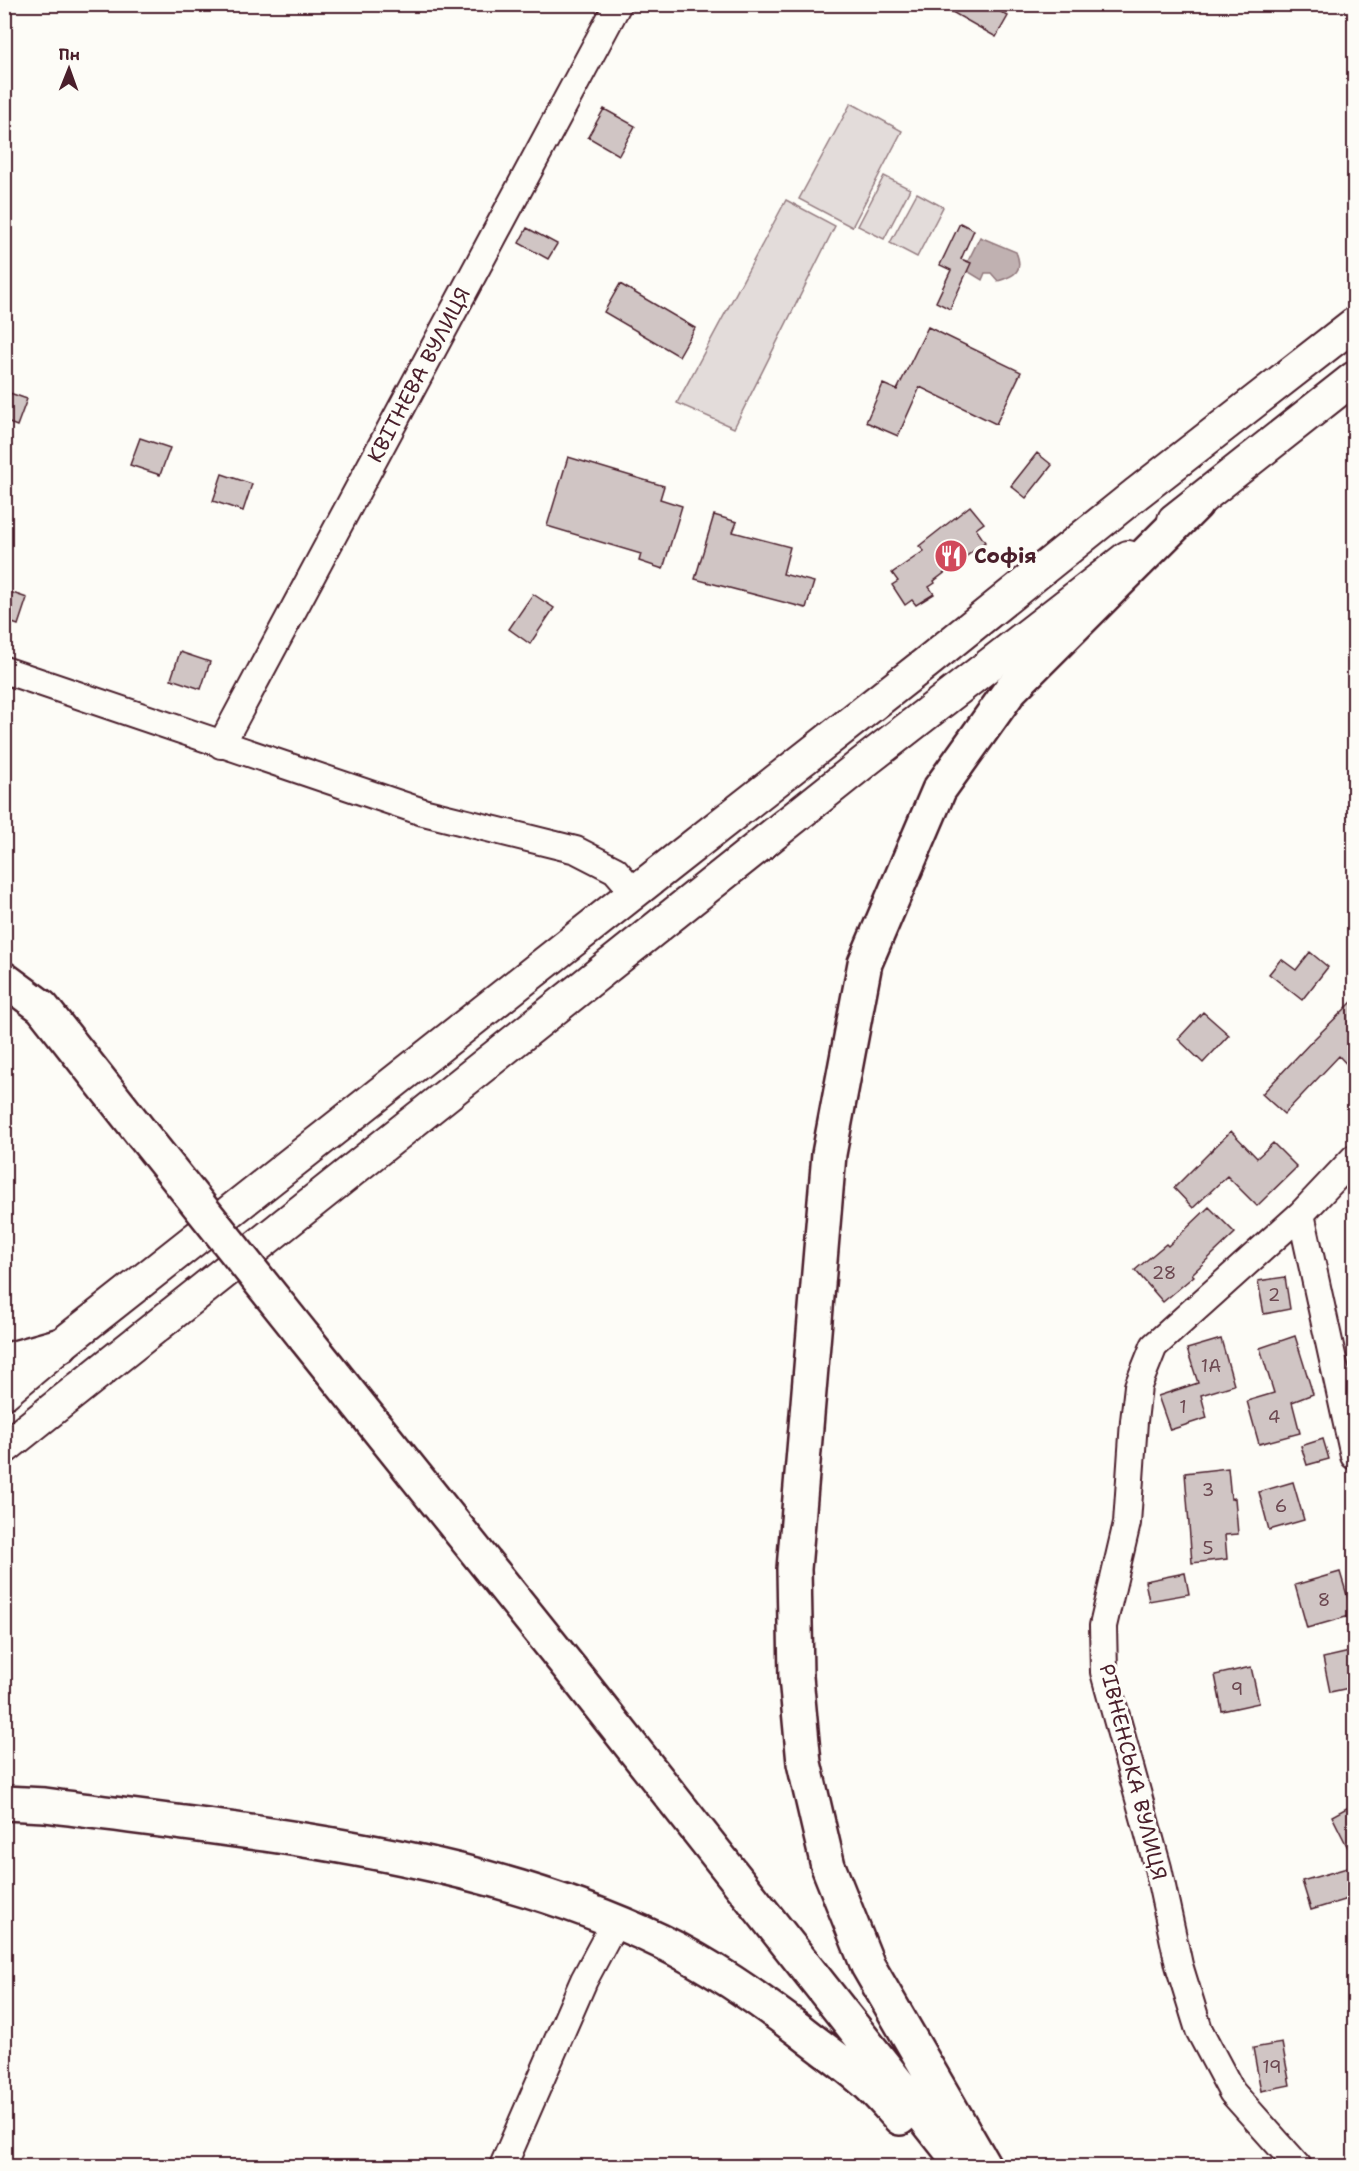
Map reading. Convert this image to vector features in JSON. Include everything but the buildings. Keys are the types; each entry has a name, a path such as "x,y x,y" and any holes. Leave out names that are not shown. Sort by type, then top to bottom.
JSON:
{"highway":[{"path":"984,2166 868,1966 828,1866 804,1763 796,1677 794,1569 829,1154 865,963 939,790 1011,689 1196,504"},
{"path":"4,979 42,1007 576,1676 963,2166"},
{"path":"4,1004 42,1007"},
{"path":"4,1360 61,1345"},
{"path":"4,1803 45,1805 311,1841 433,1864 517,1887 615,1922 661,1941 745,1989 863,2079 947,2166"}],"main road":[{"path":"4,1393 61,1345 1354,324"},
{"path":"4,1448 835,785 1354,378"}],"street":[{"name":"КВІТНЕВА ВУЛИЦЯ","path":"221,745 618,4"},
{"path":"4,670 423,812 576,850 615,870 634,892"},
{"path":"1354,1158 1301,1214 1354,1456"},
{"name":"РІВНЕНСЬКА ВУЛИЦЯ","path":"1298,2166 1232,2092 1199,2030 1179,1965 1158,1868 1104,1672 1103,1626 1127,1523 1138,1386 1158,1343 1301,1214"},
{"path":"503,2166 584,1980 615,1922"}],"shaded area":[{"path":"851,103 902,131 852,227 799,199"},
{"path":"884,176 910,189 884,239 858,226"},
{"path":"917,193 943,207 917,257 890,243"},
{"path":"786,200 835,226 734,428 677,403"},
{"path":"980,237 1016,252 1019,264 1013,275 998,281 991,273 985,273 982,280 964,269"}],"place":[{"name":"Софія","path":"951,556"}]}
